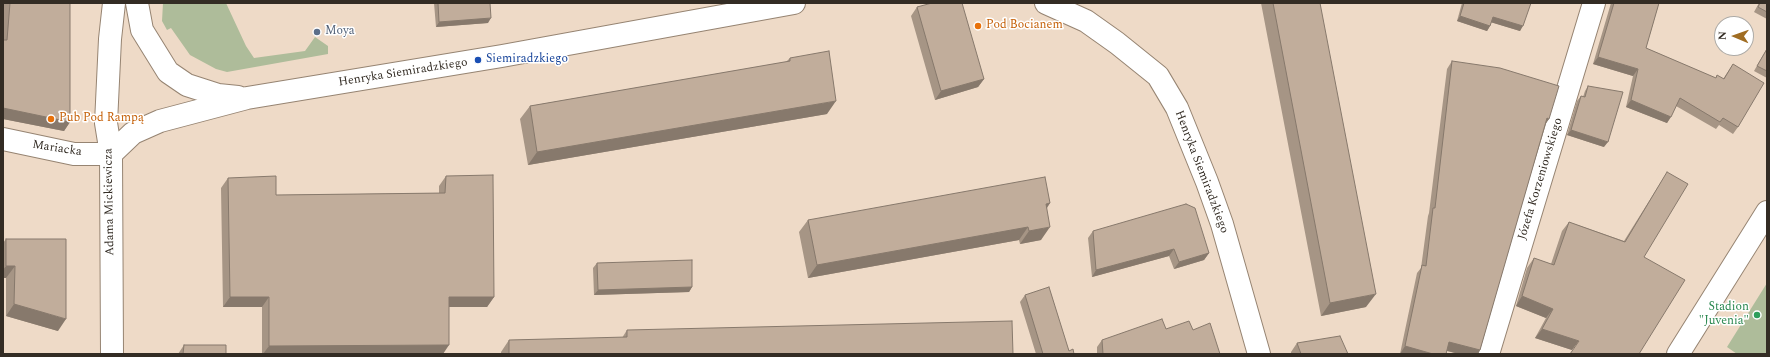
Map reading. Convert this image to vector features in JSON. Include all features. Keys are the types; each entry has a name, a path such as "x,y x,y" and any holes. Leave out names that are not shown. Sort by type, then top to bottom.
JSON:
{"main road":[{"name":"Adama Mickiewicza","path":"112,354 111,154 106,123 110,39 114,3"},
{"path":"137,3 142,30 168,72 187,86 218,95 247,98"},
{"name":"Henryka Siemiradzkiego","path":"247,98 502,56 794,3"},
{"name":"Henryka Siemiradzkiego","path":"1046,3 1086,21 1117,43 1158,76 1176,108 1195,150 1222,224 1259,354"},
{"name":"Józefa Korzeniowskiego","path":"1488,354 1594,3"},
{"path":"111,154 134,133 160,121 247,98"},
{"name":"Mariacka","path":"3,139 74,154 111,154"},
{"path":"1678,354 1767,212"}],"green space":[{"path":"163,3 226,3 246,46 254,58 305,51 315,37 328,46 328,54 227,72 216,69 190,55 171,28 167,30 162,21"},
{"name":"Stadion \"Juvenia\"","path":"1767,283 1767,354 1737,354 1727,347"}],"building":[{"path":"10,3 70,3 70,122 3,108 3,40 7,40"},
{"path":"438,3 490,3 491,18 439,22"},
{"path":"932,3 962,3 984,79 941,91 917,7"},
{"path":"1273,3 1320,3 1376,294 1330,303"},
{"path":"1464,3 1531,3 1523,26 1493,17 1490,26 1460,16"},
{"path":"1614,3 1659,3 1646,48 1716,78 1717,75 1724,79 1733,64 1764,83 1738,127 1723,118 1720,122 1680,98 1671,117 1631,100 1638,69 1598,57"},
{"path":"1760,3 1767,3 1767,12 1758,7"},
{"path":"1767,49 1767,71 1757,66"},
{"path":"829,51 836,101 537,152 530,106 790,61 790,58"},
{"path":"1452,61 1500,68 1559,86 1549,119 1547,118 1480,350 1449,342 1446,354 1433,354 1405,346 1422,265 1426,266 1433,208 1435,208"},
{"path":"1588,86 1623,92 1608,142 1571,130 1581,96 1585,97"},
{"path":"1667,172 1688,184 1644,257 1685,280 1639,354 1570,354 1579,341 1542,329 1553,309 1522,296 1534,258 1554,265 1569,222 1625,242"},
{"path":"493,175 494,297 449,297 449,345 269,346 269,297 230,297 228,178 276,176 276,195 445,193 446,176"},
{"path":"1045,177 1050,203 1046,204 1050,227 1029,231 1028,227 817,265 808,220"},
{"path":"1186,204 1195,208 1209,253 1179,262 1174,249 1096,270 1093,231"},
{"path":"6,239 66,239 66,319 14,304 15,266 6,266"},
{"path":"692,260 692,287 598,290 597,263"},
{"path":"1049,287 1069,351 1073,349 1074,354 1043,354 1025,295"},
{"path":"1162,319 1166,329 1189,321 1193,330 1210,323 1220,354 1103,354 1102,340"},
{"path":"1012,321 1013,354 509,354 509,340 627,337 627,330"},
{"path":"1340,336 1348,354 1301,354 1297,343"},
{"path":"184,345 226,345 226,354 183,354"}],"place":[{"name":"Pod Bocianem","path":"978,26"},
{"name":"Moya","path":"317,32"},
{"name":"Siemiradzkiego","path":"478,60"},
{"name":"Pub Pod Rampą","path":"51,119"},
{"name":"Stadion \"Juvenia\"","path":"1757,315"}]}
